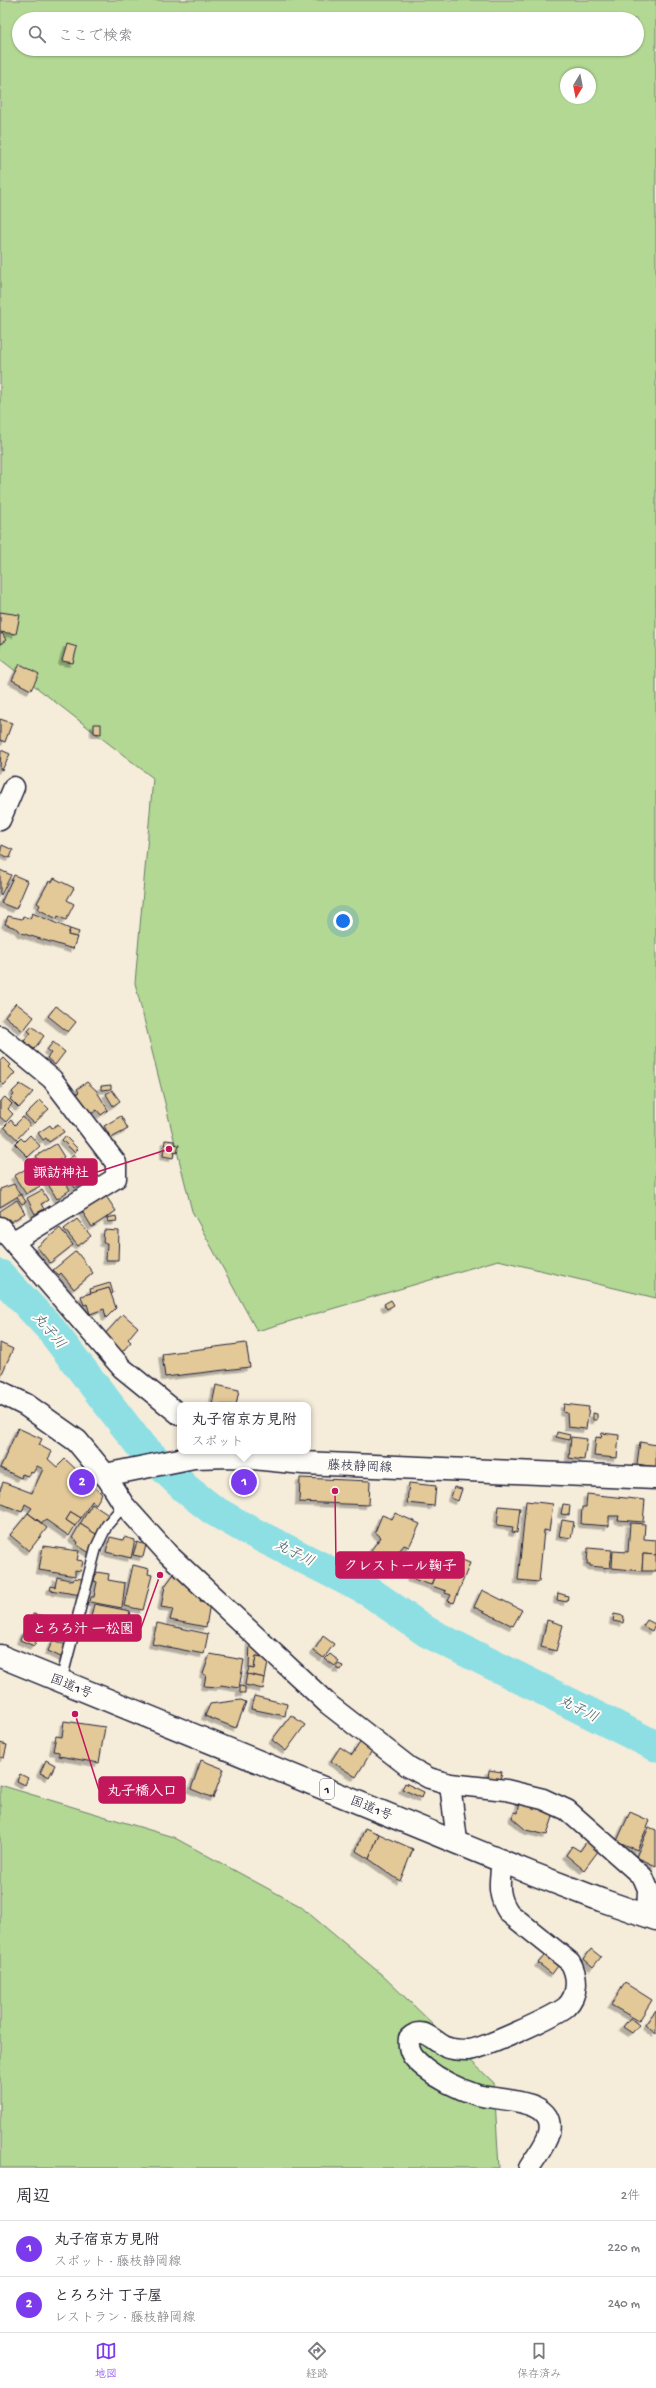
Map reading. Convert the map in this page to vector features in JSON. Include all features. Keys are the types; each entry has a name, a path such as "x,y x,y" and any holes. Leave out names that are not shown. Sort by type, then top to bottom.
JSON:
{"main road":[{"path":"0,1392 26,1405 77,1441 105,1475"},
{"name":"藤枝静岡線","path":"105,1475 205,1455 303,1462 656,1478"},
{"name":"国道1号","path":"0,1656 601,1900 651,1917"}],"street":[{"path":"0,820 14,787"},
{"path":"0,1036 52,1079 116,1163 116,1178 7,1234 122,1368 177,1413"},
{"path":"105,1475 124,1505 168,1554 328,1704 409,1767 428,1778 450,1784 506,1790 543,1799 567,1810 643,1877 648,1889 651,1917"},
{"path":"450,1784 457,1841"},
{"path":"502,1860 499,1893 502,1902 509,1912 570,1962 576,1972 573,1996 566,2006 554,2013 485,2046 469,2050 447,2047 427,2034 420,2032 409,2038 408,2045 411,2054 416,2061 458,2088 479,2095 532,2104 541,2110 546,2117 548,2134 529,2168"}],"lane":[{"path":"61,1681 96,1548 107,1525 124,1505"}],"green space":[{"path":"0,0 656,0 656,1298 498,1260 257,1331 192,1211 135,983 153,778 0,659"},
{"path":"0,1785 173,1837 300,1906 381,1974 494,2083 499,2168 0,2168"}],"building":[{"path":"0,612 20,615 16,634 0,632"},
{"path":"2,633 6,640 0,644 0,635"},
{"path":"67,644 77,647 73,663 62,661"},
{"path":"20,664 39,674 31,690 12,680"},
{"path":"0,719 12,723 5,742 0,740"},
{"path":"94,724 101,724 101,734 94,733"},
{"path":"1,750 10,754 2,770 0,769"},
{"path":"2,845 13,850 10,858 0,854"},
{"path":"0,870 11,875 1,895 0,894"},
{"path":"14,875 28,881 16,909 1,903"},
{"path":"54,878 74,888 67,900 74,904 66,920 58,916 57,919 38,909 40,905 37,903 49,881 52,882"},
{"path":"32,913 70,929 68,935 77,937 73,949 21,933 18,929 5,924 8,916 22,919 23,916 30,919"},
{"path":"70,929 79,932 77,937 68,935"},
{"path":"16,1003 34,1017 23,1031 5,1016"},
{"path":"56,1006 76,1022 68,1032 48,1016"},
{"path":"32,1026 44,1036 34,1049 24,1041 31,1033 28,1031"},
{"path":"53,1042 65,1052 55,1065 47,1058 51,1053 47,1050"},
{"path":"4,1058 11,1065 9,1067 15,1073 4,1085 0,1081 0,1062"},
{"path":"87,1082 96,1090 108,1110 101,1115 97,1110 91,1114 76,1094 79,1092 77,1089"},
{"path":"20,1084 33,1092 19,1108 10,1099 14,1095 12,1092"},
{"path":"111,1085 111,1089 101,1090 101,1086"},
{"path":"112,1090 120,1101 113,1106 106,1094"},
{"path":"5,1097 12,1104 8,1109 13,1114 6,1122 0,1117 0,1101"},
{"path":"40,1100 49,1109 34,1123 25,1115"},
{"path":"121,1116 128,1129 111,1138 104,1126"},
{"path":"23,1117 30,1125 17,1139 4,1127 11,1120 15,1125"},
{"path":"58,1124 64,1132 49,1142 46,1138 43,1140 38,1133 50,1125 52,1128"},
{"path":"30,1135 40,1146 28,1157 15,1144 21,1138 24,1141"},
{"path":"65,1136 78,1149 74,1152 62,1140"},
{"path":"165,1140 174,1141 174,1144 179,1145 177,1153 174,1152 173,1158 163,1156"},
{"path":"56,1144 64,1157 43,1170 36,1156"},
{"path":"74,1155 89,1179 75,1188 60,1165"},
{"path":"29,1167 40,1186 26,1194 14,1176"},
{"path":"56,1167 70,1190 57,1199 45,1179 51,1175 49,1171"},
{"path":"14,1184 20,1195 0,1207 0,1189"},
{"path":"42,1190 48,1200 41,1204 44,1209 35,1214 27,1198"},
{"path":"21,1194 26,1202 22,1204 17,1197"},
{"path":"106,1196 116,1211 92,1227 82,1211"},
{"path":"17,1200 25,1213 11,1222 9,1219 3,1222 0,1217 0,1211"},
{"path":"116,1216 117,1221 108,1222 107,1218"},
{"path":"77,1219 91,1236 78,1246 64,1229"},
{"path":"60,1228 73,1245 50,1263 37,1247"},
{"path":"104,1230 119,1231 118,1260 106,1260 107,1243 103,1243"},
{"path":"76,1251 93,1273 74,1289 61,1273 59,1275 53,1270"},
{"path":"110,1283 113,1293 111,1294 109,1288 91,1294 90,1289"},
{"path":"109,1288 116,1308 106,1318 104,1309 90,1314 87,1304 84,1305 81,1296"},
{"path":"391,1300 394,1305 387,1309 384,1304"},
{"path":"123,1314 138,1327 128,1339 131,1342 122,1352 104,1335"},
{"path":"0,1343 13,1349 0,1378"},
{"path":"246,1343 250,1367 165,1377 162,1354"},
{"path":"216,1385 239,1390 237,1402 213,1402"},
{"path":"564,1404 589,1407 586,1429 568,1427 567,1413 563,1412"},
{"path":"593,1413 597,1414 597,1420 593,1420"},
{"path":"18,1428 42,1439 39,1445 52,1452 48,1459 57,1467 65,1459 102,1494 96,1504 92,1501 81,1518 71,1512 66,1520 75,1526 69,1536 46,1520 42,1523 28,1513 32,1508 25,1504 22,1512 0,1503 0,1490 3,1482 32,1493 43,1469 37,1466 33,1473 30,1472 28,1476 22,1474 21,1478 0,1468"},
{"path":"557,1432 570,1435 569,1440 556,1437"},
{"path":"602,1433 619,1435 617,1458 594,1456 596,1437 601,1438"},
{"path":"571,1437 587,1439 584,1460 569,1458"},
{"path":"640,1442 656,1445 656,1467 637,1464"},
{"path":"300,1478 370,1481 369,1505 299,1502"},
{"path":"409,1483 436,1486 434,1506 407,1503"},
{"path":"454,1487 462,1489 458,1501 451,1498"},
{"path":"587,1494 645,1500 643,1522 618,1520 619,1516 609,1516 609,1526 581,1524 582,1507 586,1507"},
{"path":"526,1501 553,1504 549,1531 544,1530 539,1582 518,1580"},
{"path":"92,1504 110,1516 99,1536 80,1524"},
{"path":"563,1504 570,1505 569,1515 561,1514"},
{"path":"499,1506 520,1508 517,1533 512,1532 513,1527 497,1525"},
{"path":"71,1512 81,1518 75,1526 66,1520"},
{"path":"28,1513 47,1528 29,1551 10,1535"},
{"path":"395,1513 420,1524 409,1547 404,1545 388,1564 371,1550 381,1537 375,1532 382,1515 392,1519"},
{"path":"562,1520 574,1522 571,1538 559,1536"},
{"path":"630,1523 645,1524 644,1539 656,1540 656,1555 643,1554 642,1571 612,1568 613,1551 628,1552"},
{"path":"80,1524 99,1536 91,1554 77,1545 78,1542 72,1538"},
{"path":"110,1537 123,1540 124,1537 135,1540 131,1558 106,1552"},
{"path":"137,1542 146,1545 143,1557 133,1555"},
{"path":"43,1546 79,1551 77,1560 83,1561 81,1571 75,1570 75,1576 39,1570"},
{"path":"588,1548 612,1550 610,1568 590,1566 590,1564 587,1564"},
{"path":"643,1554 656,1555 656,1571 642,1571"},
{"path":"443,1556 452,1560 454,1557 470,1563 454,1603 448,1601 451,1595 445,1593 446,1591 432,1586"},
{"path":"416,1561 437,1568 431,1585 410,1578"},
{"path":"133,1565 149,1569 148,1574 152,1575 143,1610 124,1606"},
{"path":"176,1571 201,1595 200,1601 210,1603 206,1627 170,1620 173,1609 161,1607 165,1586"},
{"path":"96,1572 109,1574 108,1580 125,1583 122,1608 90,1602 91,1597 94,1597 97,1582 94,1581"},
{"path":"57,1577 73,1581 74,1578 82,1579 79,1591 82,1591 81,1595 50,1590 51,1586 55,1587"},
{"path":"482,1590 522,1610 513,1626 474,1607"},
{"path":"558,1593 568,1596 567,1602 557,1600"},
{"path":"94,1604 130,1611 127,1628 90,1621"},
{"path":"33,1614 69,1620 66,1638 30,1631"},
{"path":"614,1614 624,1616 623,1623 613,1621"},
{"path":"547,1620 563,1625 556,1651 541,1647"},
{"path":"647,1620 655,1624 652,1631 643,1626"},
{"path":"157,1623 208,1634 204,1654 152,1644"},
{"path":"24,1631 38,1637 34,1646 20,1640"},
{"path":"323,1636 334,1644 324,1658 314,1651"},
{"path":"53,1640 68,1646 63,1658 48,1651"},
{"path":"250,1641 269,1658 256,1656 254,1669 249,1668"},
{"path":"210,1654 244,1660 239,1688 221,1685 220,1687 204,1686 206,1675 203,1674"},
{"path":"330,1654 339,1661 335,1666 325,1659"},
{"path":"256,1656 269,1658 265,1678 247,1674 249,1668 254,1669"},
{"path":"338,1664 343,1666 341,1670 336,1668"},
{"path":"247,1674 265,1678 263,1689 245,1685"},
{"path":"240,1686 245,1687 245,1693 240,1693"},
{"path":"254,1696 287,1704 285,1716 251,1709"},
{"path":"241,1700 246,1702 236,1728 205,1716 210,1704"},
{"path":"291,1715 305,1725 286,1751 272,1740"},
{"path":"64,1721 105,1727 99,1763 59,1756 59,1752 53,1751 56,1736 62,1737"},
{"path":"361,1741 373,1749 356,1777 331,1761 340,1747 352,1755"},
{"path":"0,1743 7,1745 4,1758 0,1757"},
{"path":"46,1760 55,1765 49,1777 40,1773"},
{"path":"201,1760 224,1769 213,1798 191,1789"},
{"path":"489,1770 502,1772 500,1780 488,1778"},
{"path":"20,1774 28,1778 25,1785 17,1781"},
{"path":"405,1783 424,1792 422,1798 402,1789"},
{"path":"520,1799 555,1811 547,1835 526,1830 512,1818 514,1812 518,1813"},
{"path":"630,1812 650,1821 637,1850 617,1841"},
{"path":"649,1827 656,1830 656,1866 636,1857"},
{"path":"365,1828 379,1834 369,1859 356,1851"},
{"path":"379,1834 413,1849 400,1881 369,1859"},
{"path":"587,1841 599,1850 584,1870 566,1855 572,1846 580,1851"},
{"path":"591,1949 601,1957 593,1967 584,1959"},
{"path":"545,1955 558,1966 552,1974 538,1963"},
{"path":"625,1983 652,2000 639,2021 611,2005"},
{"path":"656,2010 656,2034 645,2025"},
{"path":"630,2018 639,2025 632,2033 623,2027"}],"waterway":[{"name":"丸子川","path":"0,1275 49,1327 140,1445 186,1489 213,1510 246,1529 370,1592 427,1632 656,1746"}],"place":[{"name":"諏訪神社","path":"169,1149"},
{"name":"とろろ汁 丁子屋","path":"82,1482"},
{"name":"丸子宿京方見附","path":"244,1482"},
{"name":"クレストール鞠子","path":"335,1491"},
{"name":"とろろ汁 一松園","path":"160,1575"},
{"name":"丸子橋入口","path":"75,1714"}]}
